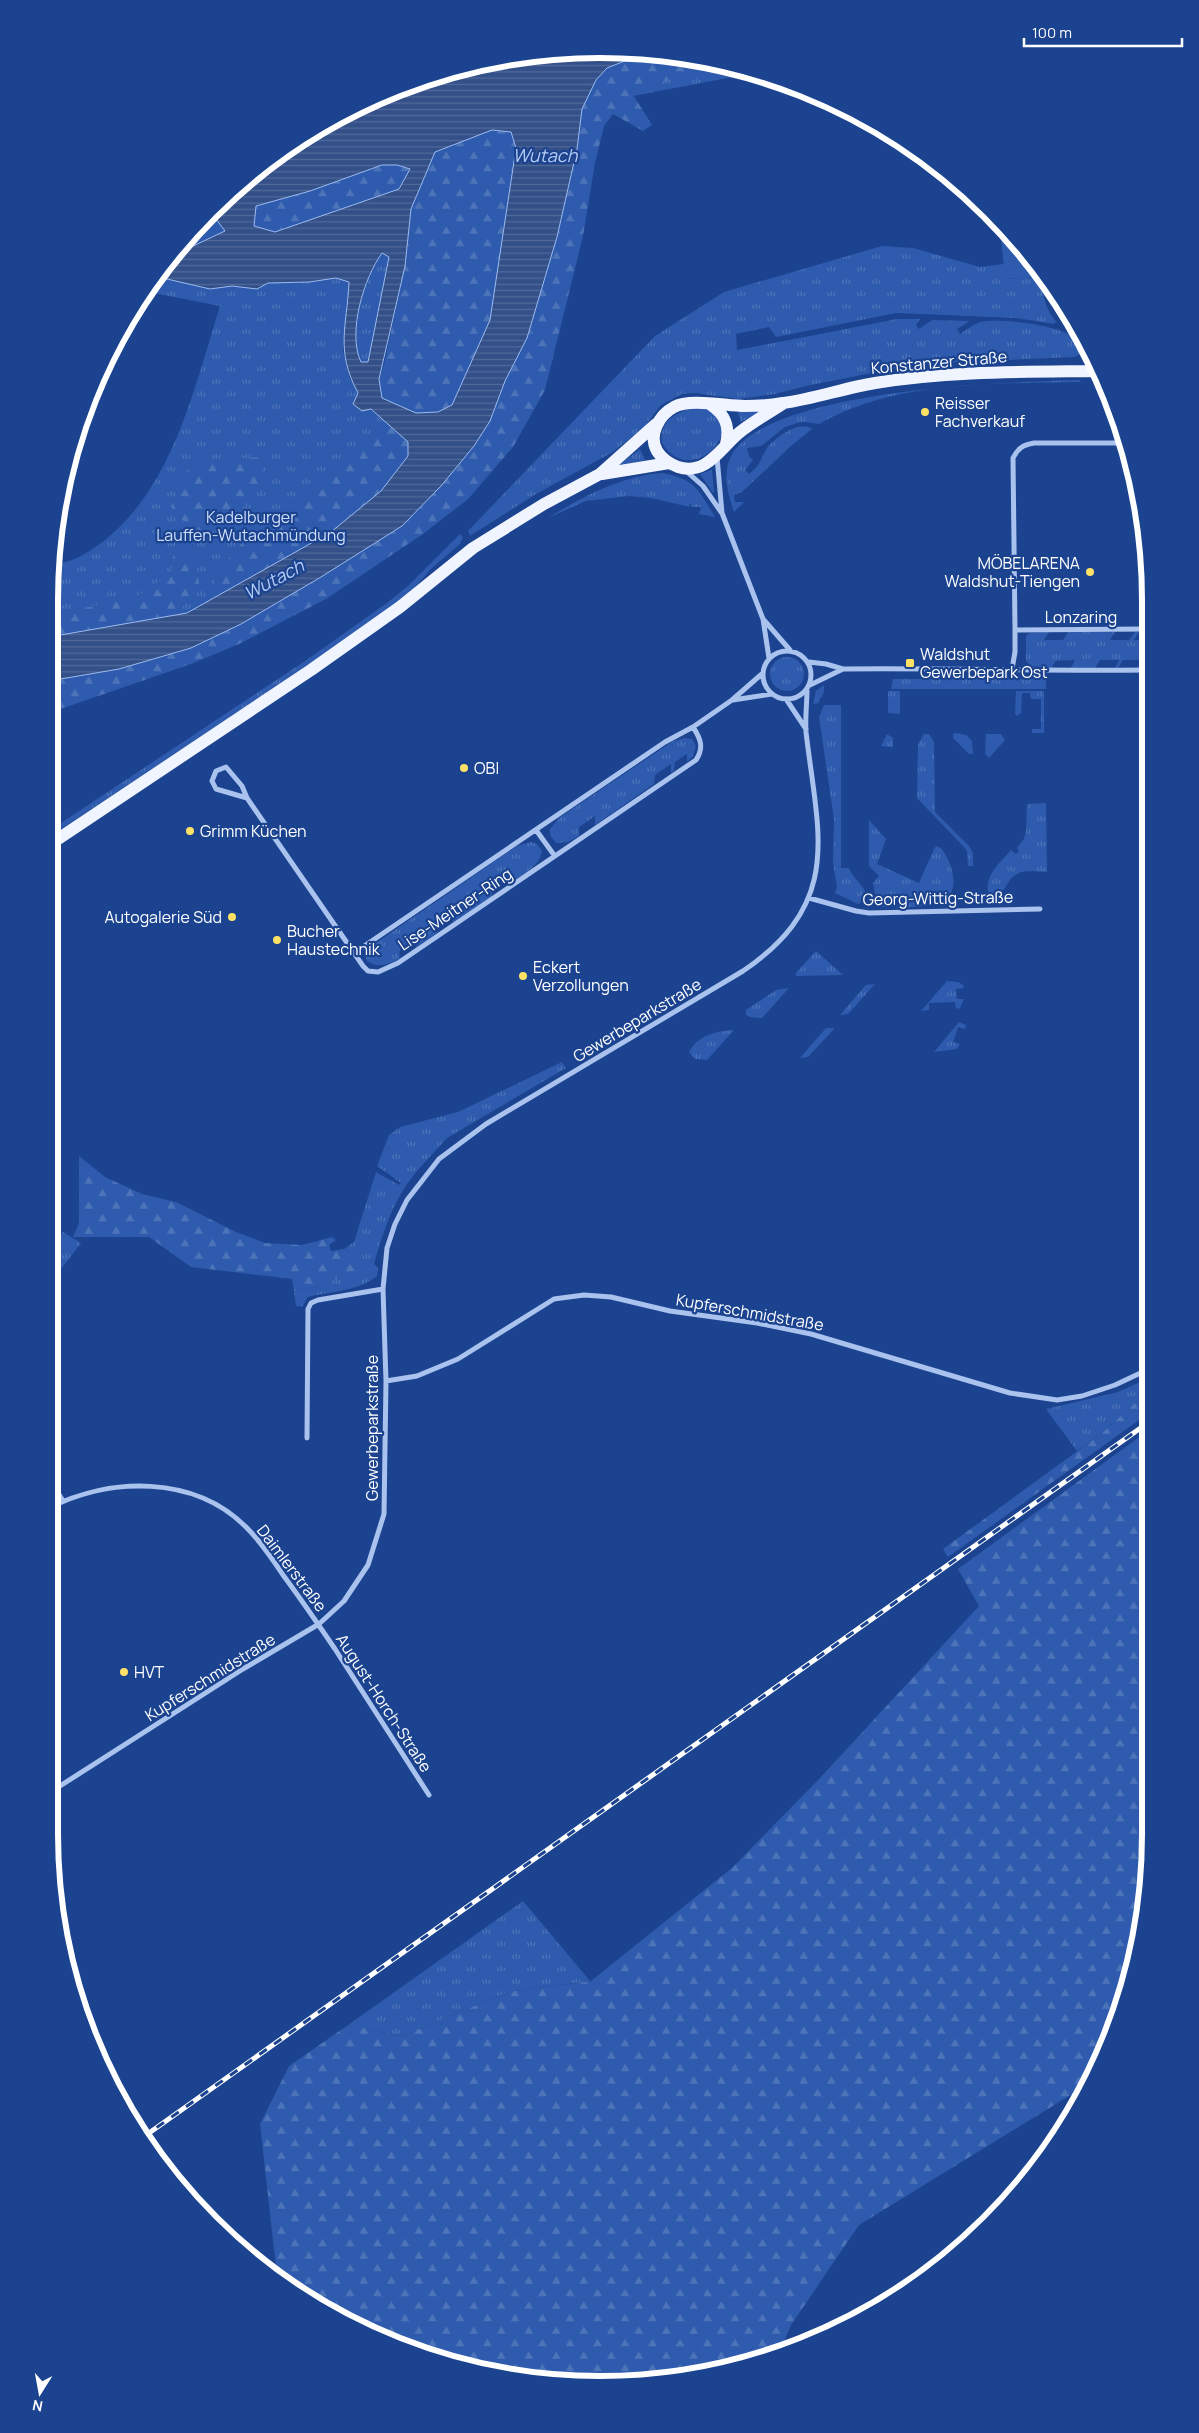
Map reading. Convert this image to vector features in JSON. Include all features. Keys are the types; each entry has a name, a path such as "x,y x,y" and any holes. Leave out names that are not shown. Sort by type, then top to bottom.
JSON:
{"main road":[{"name":"Konstanzer Straße","path":"600,474 667,412 679,404 746,406 784,403 843,389 909,379 982,372 1091,371"},
{"name":"Konstanzer Straße","path":"681,468 696,467 716,456 726,444 747,427 784,403"},
{"path":"711,405 720,411 726,421 728,436 726,444"},
{"path":"656,424 654,445 669,463 681,468"},
{"path":"58,839 400,607 473,548 544,504 600,474 669,463"}],"street":[{"path":"1012,669 1015,652 1013,458 1025,444 1034,442 1118,443"},
{"path":"716,456 722,513"},
{"path":"681,468 703,486 722,513 763,619 769,658"},
{"path":"763,619 790,650 804,656 808,662 826,664 843,669 1142,670"},
{"name":"Lonzaring","path":"1015,630 1142,629"},
{"path":"790,650 775,653 769,658 763,673 766,688 772,694 786,699 794,698 808,687 843,669"},
{"name":"Gewerbeparkstraße","path":"368,1565 384,1514 386,1381 383,1289 387,1248 395,1224 407,1200 439,1159 486,1124 763,957 798,918 809,898 817,872 819,828 806,729 808,687 811,670 808,662"},
{"name":"Lise-Meitner-Ring","path":"693,727 700,738 701,752 696,760 398,963 378,972 368,971 354,953 665,742 693,727 732,700 763,673"},
{"name":"Lise-Meitner-Ring","path":"732,700 772,694"},
{"name":"Gewerbeparkstraße","path":"786,699 806,729"},
{"path":"247,798 216,789 212,781 216,771 222,767 229,769 242,786 247,798 354,953"},
{"path":"536,830 554,855"},
{"name":"Georg-Wittig-Straße","path":"809,898 870,913 1040,909"},
{"path":"307,1438 308,1309 311,1303 318,1300 383,1289"},
{"name":"Kupferschmidstraße","path":"386,1381 417,1376 458,1359 554,1299 584,1295 611,1297 670,1310 757,1323 811,1334 1010,1393 1056,1400 1082,1396 1106,1388 1142,1372"},
{"name":"Daimlerstraße","path":"58,1504 117,1486 161,1486 192,1494 216,1505 245,1526 265,1548 319,1624"},
{"path":"58,1493 63,1501"},
{"name":"Kupferschmidstraße","path":"58,1787 243,1669 319,1624 344,1601 368,1565"},
{"name":"August-Horch-Straße","path":"319,1624 429,1795"}],"green space":[{"name":"Kadelburger Lauffen-Wutachmündung","path":"600,58 670,62 739,76 596,103 516,436 58,693 59,564 81,556 111,535 136,509 156,479 173,446 187,411 220,306 153,293 163,279 167,279 210,289 232,286 257,289 268,283 309,282 336,278 349,282 343,350 349,376 358,393 357,400 379,416 431,172 189,246 216,216 242,192 298,149 360,113 425,86 494,68 564,59"},
{"path":"630,59 670,62 714,70 688,74 632,93 652,125 643,131 613,114 604,126 595,163 583,236 545,390 513,447 468,499 423,534 326,599 239,644 191,664 58,710 58,679 119,669 191,648 241,624 402,526 441,486 490,421 505,381 527,338 557,237 577,149 582,109 596,80 607,68"},
{"path":"492,130 511,132 516,148 490,320 452,405 438,412 416,413 382,398 379,379 384,364 405,266 411,209 435,152"},
{"path":"382,165 397,165 410,169 399,189 275,232 254,226 256,206 310,191"},
{"path":"213,219 216,219 225,231 188,247 192,242"},
{"path":"1001,235 1035,277 1005,279"},
{"path":"882,246 913,248 980,267 1004,264 1006,279 1035,277 1043,289 1045,301 1056,322 1054,324 1016,318 896,313 776,337 769,327 736,334 737,350 897,319 920,319 916,325 919,329 932,320 970,321 957,329 960,334 980,322 1004,321 1038,325 1069,334 1073,337 1082,352 1074,357 917,364 775,394 739,399 694,393 682,394 661,405 644,427 613,452 536,494 470,536 468,531 655,336 724,292"},
{"path":"382,253 389,256 368,362 361,362 357,350 357,321 364,292"},
{"path":"1080,380 1081,382 1014,383 987,384"},
{"path":"939,388 880,399 849,410 819,424 797,423 785,427 761,446 747,448 749,456 753,460 745,470 749,474 758,465 767,448 775,439 801,426 812,429 742,492 734,495 735,502 744,502 734,512 726,477 728,463 731,456 754,434 791,416 839,403"},
{"path":"702,407 717,415 722,426 720,438 713,449 701,457 688,460 674,456 662,443 662,435 667,422 686,410"},
{"path":"767,409 741,422 737,410"},
{"path":"387,422 408,442 408,456 381,491 331,532 218,595 214,580 235,549 261,529 312,496"},
{"path":"640,449 645,460 619,466 619,465"},
{"path":"258,457 264,465 258,490 224,529 194,533 171,507 184,473 197,461"},
{"path":"712,470 714,492 713,493 700,474"},
{"path":"662,473 689,482 700,493 715,517 699,514 701,507 693,507 689,503 690,507 651,498 629,496 586,501 548,518 588,495 617,483 632,478"},
{"path":"460,534 463,537 460,544 432,568 415,587 394,604 307,666 58,831 58,825 305,661 387,603 409,585"},
{"path":"194,549 199,583 178,614 58,635 58,613 134,598 171,573 174,550"},
{"path":"1049,632 1044,640 1063,640 1068,632 1115,632 1110,640 1129,640 1135,632 1139,632 1134,640 1142,640 1142,660 1123,660 1118,668 1115,668 1119,660 1100,660 1095,668 1071,668 1075,660 1056,661 1051,668 1031,666 1026,661 1026,636 1030,633"},
{"path":"787,657 794,658 799,662 803,667 803,681 799,686 794,690 787,691 780,690 775,686 771,681 770,674 771,667 775,662 780,658"},
{"path":"893,679 1046,679 1046,689 891,689"},
{"path":"824,685 824,692 818,703 813,704 816,691"},
{"path":"888,691 900,691 900,714 888,713"},
{"path":"1016,691 1044,691 1044,733 1032,733 1032,729 1041,729 1041,699 1031,699 1030,693 1022,693 1021,713 1017,716 1015,714"},
{"path":"824,705 841,705 841,868 849,868 866,892 867,896 864,901 858,904 835,893 837,887 833,863 834,819 819,717"},
{"path":"887,734 893,738 893,747 881,746"},
{"path":"924,734 929,734 934,742 935,812 969,846 973,853 973,866 968,866 967,851 963,846 917,798 918,744"},
{"path":"953,734 966,735 972,741 973,754 969,754 953,738"},
{"path":"986,734 1001,734 1005,740 989,758 985,754"},
{"path":"685,738 692,739 696,746 693,756 687,762 687,754 675,762 674,771 671,773 671,764 655,775 654,784 595,825 595,816 579,827 579,836 568,842 556,843 550,835 550,829 559,818 673,741"},
{"path":"1046,803 1047,872 1029,871 1019,873 1011,879 1003,891 990,897 988,883 993,871 1011,850 1016,854 1019,851 1017,848 1024,839 1027,804"},
{"path":"869,820 886,839 877,864 919,883 934,849 936,846 941,848 949,861 953,876 953,888 948,896 940,902 917,907 883,907 877,902 873,883 879,876 869,866"},
{"path":"531,842 537,844 542,851 538,862 524,874 508,884 508,876 492,886 492,896 453,922 453,913 437,924 437,933 416,947 415,939 400,950 399,959 382,965 370,963 366,960 366,952 373,945 517,846"},
{"path":"816,951 843,975 796,976 796,973"},
{"path":"947,981 958,982 963,985 964,988 956,989 957,999 964,999 960,1008 956,1009 955,1002 929,1003 929,1010 921,1011"},
{"path":"875,984 848,1014 840,1015 866,985"},
{"path":"789,988 762,1018 746,1015 746,1010 776,990"},
{"path":"959,1022 966,1025 965,1029 958,1027 953,1042 960,1044 957,1049 934,1052"},
{"path":"826,1028 835,1028 808,1057 800,1058"},
{"path":"734,1030 707,1060 695,1059 689,1052 697,1042 708,1035"},
{"path":"562,1062 566,1068 447,1138 423,1164 402,1192 389,1218 374,1264 378,1268 377,1276 352,1288 308,1297 302,1307 296,1306 294,1291 321,1286 366,1264 344,1249 354,1242 376,1172 399,1185 401,1183 377,1166 389,1135 400,1127 458,1112"},
{"path":"79,1156 105,1177 142,1194 176,1202 236,1232 265,1243 302,1245 332,1237 336,1240 329,1245 331,1251 344,1249 367,1264 321,1286 294,1291 292,1279 191,1267 149,1237 73,1237 79,1223"},
{"path":"63,1232 81,1243 58,1273 58,1236"},
{"path":"1142,1381 1142,1396 1101,1434 1077,1451 1046,1409 1118,1392"},
{"path":"1142,1396 1142,1418 948,1557 943,1549 1101,1434"},
{"path":"1142,1435 1142,1834 1137,1904 1123,1974 1113,2008 1086,2073 1075,2094 859,2225 791,2325 783,2343 740,2357 705,2365 670,2371 600,2376 529,2371 494,2365 425,2347 360,2320 328,2303 276,2267 260,2124 289,2066 348,2025 402,2036 508,1992 591,1981 733,1867 820,1778 979,1606 958,1569"},
{"path":"523,1901 590,1981 508,1992 402,2036 348,2025"}],"water":[{"name":"Wutach","path":"564,59 630,59 607,68 596,80 582,109 577,149 557,237 527,338 505,381 490,421 474,446 441,486 402,526 241,624 191,648 119,669 58,679 58,635 187,613 331,532 381,491 408,456 408,442 371,409 362,411 353,404 358,393 347,364 344,338 349,282 336,278 309,282 268,283 257,289 232,286 210,289 163,279 188,247 225,231 216,219 213,219 242,192 298,149 360,113 425,86 459,76 529,62","holes":["492,130 511,132 516,148 490,320 452,405 438,412 416,413 382,398 379,379 405,266 411,209 435,152","382,165 397,165 410,169 399,189 275,232 254,226 256,206 310,191","382,253 389,257 368,362 361,362 357,350 357,321 369,276"]}],"railway":[{"path":"148,2134 1142,1427"}],"place":[{"name":"Reisser Fachverkauf","path":"925,412"},
{"name":"MÖBELARENA Waldshut-Tiengen","path":"1090,572"},
{"name":"Waldshut Gewerbepark Ost","path":"910,663"},
{"name":"OBI","path":"464,768"},
{"name":"Grimm Küchen","path":"190,831"},
{"name":"Autogalerie Süd","path":"232,917"},
{"name":"Bucher Haustechnik","path":"277,940"},
{"name":"Eckert Verzollungen","path":"523,976"},
{"name":"HVT","path":"124,1672"}]}
